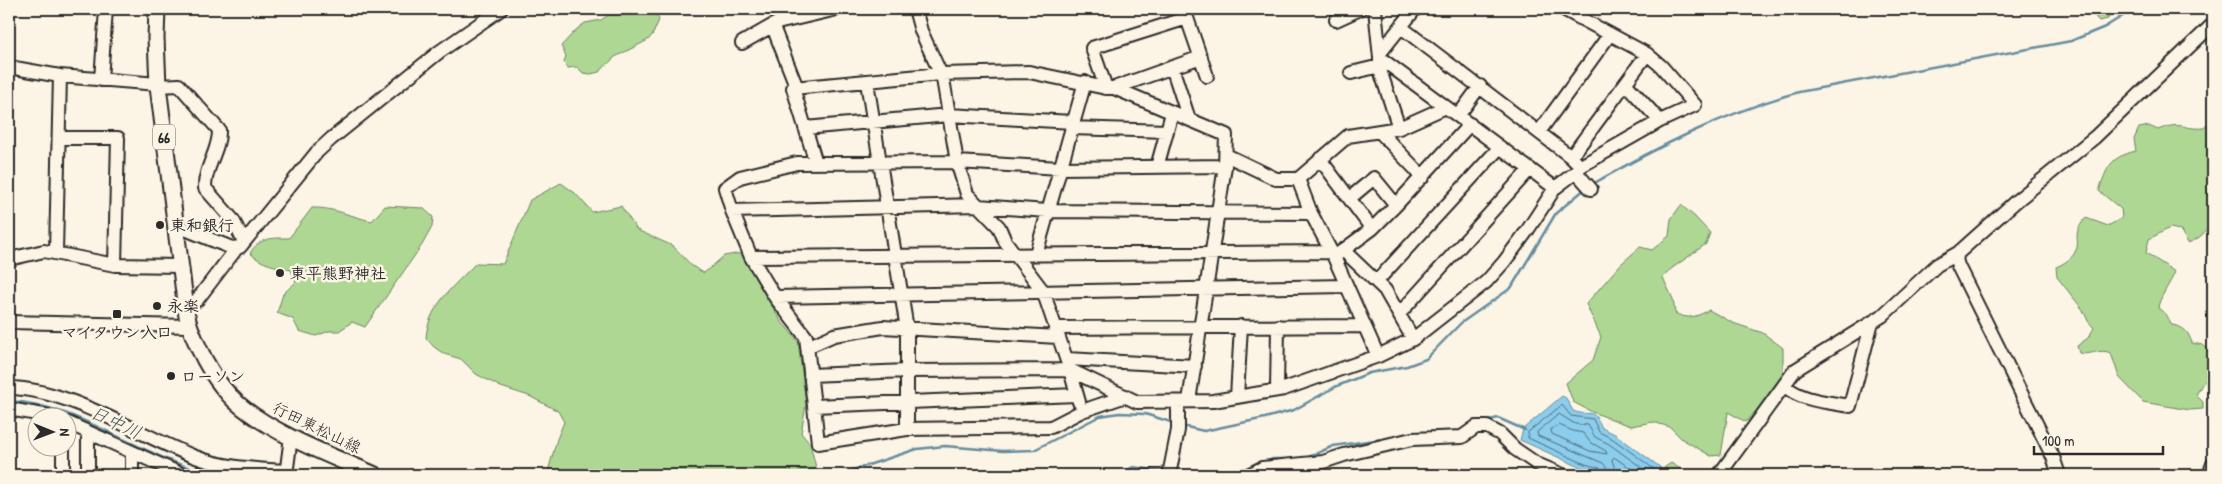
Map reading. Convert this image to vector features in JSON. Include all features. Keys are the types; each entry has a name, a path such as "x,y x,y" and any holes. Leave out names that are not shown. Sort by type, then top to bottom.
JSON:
{"main road":[{"name":"行田東松山線","path":"157,9 156,54 158,85 189,326 214,376 237,402 291,437 376,475"}],"street":[{"path":"101,80 106,9"},
{"path":"186,306 197,300 316,152 439,52 501,9"},
{"path":"742,43 777,24 837,9"},
{"path":"915,9 924,38 941,74 957,162 967,194 999,227 1005,241 1043,291 1082,412"},
{"path":"1336,20 1360,9"},
{"path":"1376,9 1380,59 1399,128"},
{"path":"1351,73 1380,59 1415,9"},
{"path":"1563,9 1647,54 1661,66 1695,105 1576,165"},
{"path":"1110,88 1092,48 1187,18 1207,76"},
{"path":"1719,475 1795,370 1882,316 1937,265 1958,253 2015,202 2095,137 2213,24"},
{"path":"773,27 797,88"},
{"path":"1401,27 1539,132 1576,165 1591,189"},
{"path":"1539,132 1610,34"},
{"path":"1068,364 1137,402 1184,402 1238,397 1277,390 1378,356 1413,339 1486,282 1504,262 1555,188 1576,165 1626,84 1647,54"},
{"path":"1110,88 1201,57"},
{"path":"1380,59 1555,188"},
{"path":"9,67 60,76 158,85 179,85 218,130 219,140 206,177 205,188 233,220 240,245"},
{"path":"1172,67 1189,119"},
{"path":"816,163 793,88 941,74 1029,72 1085,82 1110,88 1226,135 1225,160 1195,366 1184,402 1169,475"},
{"path":"56,252 60,76"},
{"path":"867,82 907,329 907,429"},
{"path":"1036,254 1085,82"},
{"path":"1626,84 1660,121"},
{"path":"1458,116 1480,86"},
{"path":"1126,396 1082,412 1051,427 907,429 818,443 806,337 775,297 752,257 732,211 725,188 740,177 797,163 880,164 957,162 1060,168 1157,167 1225,160 1276,179 1298,179 1348,136 1399,128 1446,107"},
{"path":"1157,167 1172,113"},
{"path":"805,128 949,116 1167,131"},
{"path":"752,257 1336,253 1372,229 1470,124"},
{"path":"1379,131 1423,176"},
{"path":"59,138 118,138 115,265"},
{"path":"1377,281 1500,147"},
{"path":"1320,159 1372,229"},
{"path":"1400,314 1530,169"},
{"path":"1350,198 1374,178 1396,205"},
{"path":"1298,179 1311,213 1336,253 1346,286 1378,356"},
{"path":"732,211 978,206 1047,211 1311,213"},
{"path":"175,225 240,245"},
{"path":"9,259 44,251 115,265 180,266"},
{"path":"1336,253 1377,281 1400,314 1413,339"},
{"path":"1958,253 1956,260 1958,266 2053,457 2059,475"},
{"path":"775,297 1346,286"},
{"path":"9,322 189,326"},
{"path":"1784,385 1791,392 1799,395 1850,406 1872,322"},
{"path":"807,346 834,335 883,327 1057,332 1240,326 1364,326"},
{"path":"1238,397 1240,326"},
{"path":"1277,390 1278,326"},
{"path":"810,375 1068,364 1195,366"},
{"path":"9,388 40,392 67,400 194,457 236,467 286,473 291,437"},
{"path":"814,406 1076,395"},
{"path":"9,409 28,412"},
{"path":"1248,475 1262,468 1323,462 1344,455 1412,439 1462,437 1476,428 1487,427 1500,434 1515,449 1537,464 1563,475"},
{"path":"78,428 183,475"},
{"path":"88,432 88,475"},
{"path":"132,453 132,475"},
{"path":"63,456 63,475"},
{"path":"2209,475 2213,464"}],"green space":[{"path":"618,9 655,9 659,20 653,34 648,40 615,57 599,72 583,73 577,67 568,68 564,62 566,56 561,46 585,23 601,20"},
{"path":"2094,9 2112,9 2108,19 2099,21 2096,18"},
{"path":"2213,118 2213,189 2209,203 2212,216 2211,222 2200,237 2188,243 2180,230 2170,228 2149,239 2146,253 2175,272 2160,300 2158,308 2166,314 2172,325 2185,330 2192,343 2203,345 2213,353 2213,375 2202,384 2196,395 2203,402 2203,409 2190,410 2143,402 2119,377 2111,353 2102,351 2087,354 2079,353 2077,346 2088,338 2094,328 2083,310 2057,277 2056,267 2074,255 2077,248 2077,233 2086,218 2108,226 2122,218 2121,209 2099,191 2104,175 2111,164 2120,156 2136,151 2134,139 2139,128 2149,126 2158,130 2178,126 2204,128"},
{"path":"561,183 575,193 592,212 621,206 637,230 673,246 692,266 704,273 724,256 741,253 781,321 798,341 806,404 801,433 810,444 818,475 547,475 564,422 558,411 529,396 501,387 476,374 461,359 444,354 426,338 428,326 437,306 451,288 476,263 503,264 530,200"},
{"path":"1681,205 1710,233 1706,244 1671,269 1663,278 1673,299 1675,313 1692,317 1709,310 1733,323 1763,333 1783,348 1783,382 1746,422 1728,412 1721,455 1711,456 1682,439 1670,427 1653,422 1631,426 1592,412 1573,402 1566,383 1593,360 1601,337 1586,304 1620,265 1640,247 1652,250 1669,236 1671,219"},
{"path":"385,206 423,208 433,217 432,227 422,245 365,327 352,322 339,331 329,331 316,336 299,331 293,319 277,313 283,294 296,282 291,270 259,260 250,253 258,244 262,241 277,238 289,238 312,208 335,211 372,221"},
{"path":"1671,463 1690,475 1663,475 1665,467"}],"water":[{"path":"1562,396 1566,398 1573,411 1593,414 1602,428 1615,434 1660,467 1661,475 1606,475 1584,469 1520,440 1523,429"}],"waterway":[{"path":"1591,185 1641,157 1692,132 1772,100 1799,92 2071,41 2105,27 2134,9"},
{"path":"1182,426 1204,431 1265,418 1294,410 1335,387 1369,373 1407,366 1426,359 1461,323 1511,288 1556,213 1585,189"},
{"name":"日中川","path":"9,401 47,407 65,413 167,459 210,475"},
{"path":"838,475 917,449 945,446 1003,451 1034,450 1100,416 1119,413 1145,414 1174,423"},
{"path":"1486,421 1498,418 1525,430"},
{"path":"1307,458 1333,446 1396,437"},
{"path":"1265,462 1273,459 1292,459"},
{"path":"1118,475 1133,467 1166,472"},
{"path":"1238,475 1244,471"},
{"path":"1174,473 1182,475"}],"place":[{"name":"東和銀行","path":"160,225"},
{"name":"東平熊野神社","path":"280,273"},
{"name":"永楽","path":"157,306"},
{"name":"マイタウン入口","path":"117,314"},
{"name":"ローソン","path":"171,376"}]}
